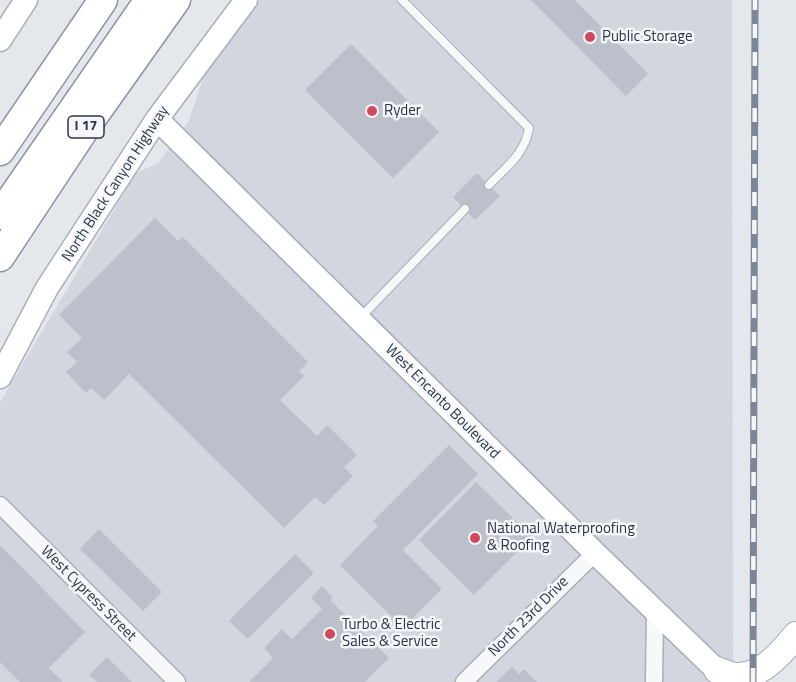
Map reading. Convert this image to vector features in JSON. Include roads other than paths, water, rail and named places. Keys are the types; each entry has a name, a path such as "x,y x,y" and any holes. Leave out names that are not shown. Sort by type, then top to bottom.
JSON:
{"highway":[{"path":"0,151 103,0"},
{"path":"0,215 149,0"},
{"name":"I 17","path":"0,257 88,124 176,0"}],"main road":[{"path":"723,676 741,676 763,667 782,652 796,635"}],"street":[{"path":"0,40 26,0"},
{"name":"North Black Canyon Highway","path":"0,377 47,288 157,120 246,0"},
{"name":"West Encanto Boulevard","path":"157,120 595,553 723,676"},
{"name":"West Cypress Street","path":"0,505 177,682"},
{"name":"North 23rd Drive","path":"464,682 595,553"},
{"path":"654,682 655,611"}],"lane":[{"path":"402,0 529,128 527,142 521,152 489,185"},
{"path":"358,319 465,209"}],"railway":[{"path":"753,682 755,0"}],"place":[{"name":"Public Storage","path":"590,37"},
{"name":"Ryder","path":"372,111"},
{"name":"National Waterproofing & Roofing","path":"475,538"},
{"name":"Turbo & Electric Sales & Service","path":"330,634"}]}
